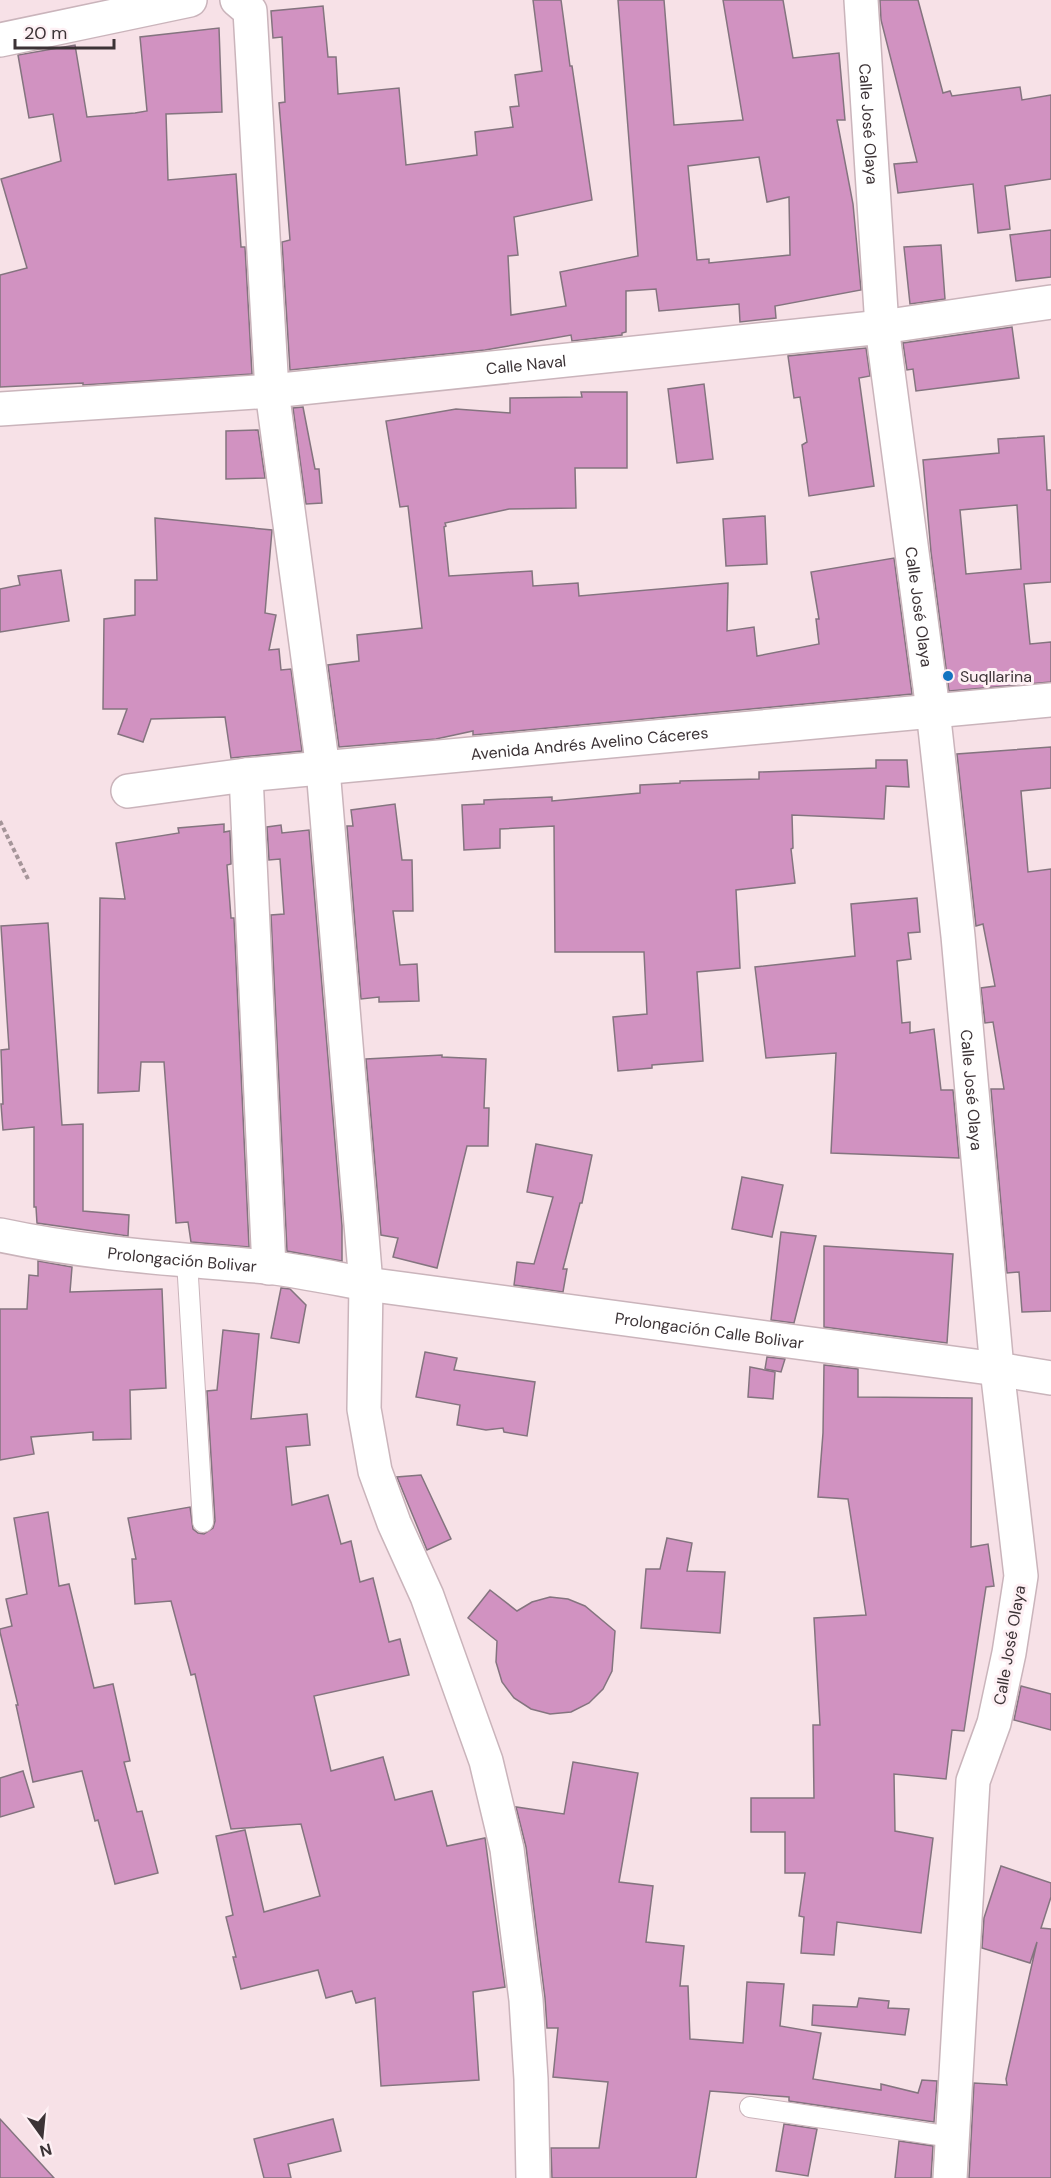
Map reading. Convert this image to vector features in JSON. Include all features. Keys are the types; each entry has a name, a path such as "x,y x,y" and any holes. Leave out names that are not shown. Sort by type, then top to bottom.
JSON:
{"street":[{"path":"0,40 190,0"},
{"path":"237,0 250,11 272,391 323,769 366,1284 364,1409 375,1470 394,1522 427,1596 486,1761 507,1849 526,2000 531,2079 533,2178"},
{"name":"Calle José Olaya","path":"861,0 882,327 933,710 958,936 998,1369 1021,1576 1009,1653 994,1724 973,1781 950,2178"},
{"name":"Calle Naval","path":"0,409 272,391 882,327 1051,302"},
{"name":"Avenida Andrés Avelino Cáceres","path":"128,790 246,775 1051,700"},
{"path":"246,775 269,1268"},
{"name":"Prolongación Bolivar","path":"0,1235 47,1245 187,1262 269,1268 366,1284"},
{"name":"Prolongación Calle Bolivar","path":"366,1284 1051,1378"}],"lane":[{"path":"187,1262 203,1522"},
{"path":"750,2107 952,2137"}],"path":[{"path":"0,821 28,879"}],"building":[{"path":"533,0 561,0 592,200 514,217 518,255 508,256 511,315 566,306 560,272 638,256 618,0 664,0 674,125 743,120 723,0 783,0 793,58 839,53 845,120 837,120 853,204 861,290 775,306 776,318 740,322 739,304 659,311 656,289 626,291 626,332 622,335 572,341 571,335 485,350 290,370 282,242 290,240 279,103 285,102 282,37 273,38 271,11 323,6 328,57 336,57 338,94 399,88 406,165 477,155 475,132 513,127 510,107 519,106 515,75 542,71","holes":["759,157 767,202 789,197 790,255 709,263 709,259 697,260 688,166"]},
{"path":"880,0 918,0 943,93 950,91 952,96 1020,87 1022,100 1051,95 1051,179 1005,186 1010,229 978,233 973,184 898,193 894,164 917,162 881,20"},
{"path":"219,28 222,112 166,114 168,180 236,174 241,247 245,247 252,374 83,385 83,383 0,387 0,275 27,268 1,179 61,161 53,114 29,118 18,55 75,45 87,117 135,113 147,111 140,37"},
{"path":"1051,230 1051,277 1016,281 1010,235"},
{"path":"941,245 945,299 910,304 904,247"},
{"path":"1012,327 1019,378 916,391 913,369 907,370 903,343"},
{"path":"866,348 870,376 859,378 874,486 809,496 802,445 807,442 800,397 794,398 788,356"},
{"path":"704,384 713,459 677,463 668,389"},
{"path":"581,392 627,392 627,468 575,468 576,508 509,509 445,523 449,576 532,571 533,586 578,583 579,596 728,583 727,631 754,627 757,656 819,644 816,619 819,619 811,572 894,558 912,694 473,735 473,731 436,739 339,747 328,665 359,661 357,635 422,628 408,506 400,507 386,421 456,409 510,413 510,398 582,397"},
{"path":"303,407 315,469 319,469 322,503 306,504 293,408"},
{"path":"258,430 265,478 226,479 226,431"},
{"path":"1044,436 1047,490 1051,490 1051,582 1024,584 1030,644 1051,642 1051,682 949,691 931,552 923,460 999,453 998,439","holes":["1017,505 1021,569 966,574 960,510"]},
{"path":"765,516 767,564 726,566 723,519"},
{"path":"155,518 272,530 265,613 276,615 269,650 279,649 281,670 291,669 302,751 231,758 225,717 151,719 143,742 118,734 127,709 103,709 104,619 135,615 135,580 157,580"},
{"path":"61,570 69,621 0,632 0,589 20,585 18,576"},
{"path":"1051,747 1051,788 1021,791 1028,872 1051,869 1051,1311 1022,1312 1019,1272 1007,1273 991,1089 1004,1089 993,1022 985,1023 981,988 995,986 983,924 976,926 957,754"},
{"path":"876,760 907,760 909,787 886,786 884,819 792,815 793,848 791,849 795,883 736,890 740,968 697,972 703,1061 652,1065 652,1068 618,1071 613,1017 647,1014 644,952 555,952 554,826 500,829 500,848 464,850 462,805 484,804 484,800 552,797 552,801 640,793 640,785 680,783 680,781 759,779 759,772 876,768"},
{"path":"395,804 402,860 412,860 413,911 393,911 400,965 417,964 419,1001 379,1002 379,997 361,999 347,826 353,826 351,810"},
{"path":"224,824 224,832 230,831 231,864 227,865 231,918 234,918 249,1247 191,1242 188,1222 176,1223 164,1062 141,1062 139,1091 98,1093 100,898 125,899 116,843 179,833 178,828"},
{"path":"281,825 282,833 309,830 342,1226 342,1261 287,1251 271,915 284,914 280,859 269,860 267,827"},
{"path":"917,898 920,932 908,933 911,959 897,961 902,1023 910,1022 910,1033 934,1029 941,1090 953,1090 959,1158 831,1153 836,1053 766,1058 755,967 855,956 851,904"},
{"path":"48,923 62,1125 83,1124 83,1211 129,1215 128,1236 37,1223 36,1207 34,1207 34,1127 3,1130 1,1050 9,1049 1,926"},
{"path":"442,1055 442,1057 486,1059 484,1108 489,1108 488,1146 467,1146 437,1268 393,1257 398,1238 381,1235 366,1059"},
{"path":"536,1144 592,1155 582,1203 580,1203 563,1269 567,1269 563,1292 514,1285 517,1262 534,1264 553,1197 527,1192"},
{"path":"742,1177 783,1185 772,1237 732,1229"},
{"path":"781,1232 816,1236 794,1323 771,1320"},
{"path":"824,1246 953,1254 947,1343 824,1327"},
{"path":"38,1261 72,1267 70,1292 162,1289 166,1388 130,1390 131,1439 93,1440 93,1432 31,1437 34,1454 0,1460 0,1309 27,1309 29,1275 38,1276"},
{"path":"281,1288 290,1289 306,1305 299,1343 271,1338"},
{"path":"223,1330 259,1334 251,1419 307,1414 310,1445 286,1447 292,1505 328,1495 341,1544 351,1541 360,1582 373,1578 389,1642 400,1639 409,1675 314,1696 331,1771 383,1757 395,1800 432,1791 447,1846 485,1838 505,1987 473,1992 479,2080 381,2086 375,1998 356,2003 352,1991 326,1998 318,1970 241,1989 226,1917 233,1915 216,1836 245,1830 264,1912 320,1896 301,1824 231,1829 195,1674 191,1675 171,1601 135,1604 132,1559 136,1559 128,1518 190,1507 193,1529 204,1534 213,1528 215,1521 207,1391 217,1390"},
{"path":"425,1352 457,1358 454,1370 535,1382 527,1436 504,1432 503,1428 486,1430 457,1425 460,1405 416,1397"},
{"path":"767,1357 785,1359 781,1372 765,1369"},
{"path":"824,1365 858,1369 858,1397 972,1398 971,1547 988,1544 994,1586 986,1587 964,1731 952,1730 946,1779 894,1774 895,1831 933,1838 921,1933 837,1922 834,1955 801,1953 804,1917 799,1916 805,1873 785,1873 785,1832 751,1832 751,1798 814,1798 813,1725 820,1725 814,1618 866,1615 848,1499 818,1497 823,1433"},
{"path":"750,1367 775,1372 773,1399 748,1397"},
{"path":"421,1475 451,1539 427,1550 397,1477"},
{"path":"48,1512 59,1586 69,1584 94,1688 113,1684 130,1761 124,1762 137,1812 142,1811 158,1873 115,1884 82,1771 33,1782 16,1705 18,1705 0,1632 0,1629 12,1626 6,1599 27,1594 14,1518"},
{"path":"667,1538 692,1543 687,1571 725,1572 720,1633 641,1628 646,1569 660,1569"},
{"path":"490,1590 517,1611 532,1602 550,1597 568,1599 585,1606 615,1631 612,1671 603,1689 589,1703 571,1712 550,1714 531,1709 514,1698 502,1682 496,1662 497,1641 468,1618"},
{"path":"1021,1686 1051,1694 1051,1730 1014,1720"},
{"path":"573,1762 638,1773 619,1882 653,1886 646,1942 684,1946 680,1986 688,1986 690,2039 743,2043 747,1982 784,1984 780,2026 821,2033 813,2079 881,2090 881,2084 918,2093 922,2080 937,2081 934,2122 789,2101 789,2097 710,2091 696,2178 552,2178 551,2148 599,2148 608,2082 553,2077 558,2028 547,2028 526,1847 516,1807 564,1814"},
{"path":"23,1771 34,1807 0,1817 0,1778"},
{"path":"1001,1866 1051,1883 1051,1897 1041,1928 1051,1929 1051,2178 969,2178 974,2083 1007,2085 1006,2079 1037,1942 1030,1963 982,1948 984,1918"},
{"path":"859,1998 889,2001 888,2008 909,2009 905,2035 812,2025 813,2005 857,2007"},
{"path":"0,2119 54,2178 0,2178"},
{"path":"333,2119 341,2151 288,2164 291,2178 264,2178 254,2139"},
{"path":"784,2124 817,2129 808,2176 776,2171"},
{"path":"899,2141 933,2146 931,2178 895,2178"}],"place":[{"name":"Suqllarina","path":"948,676"}]}
